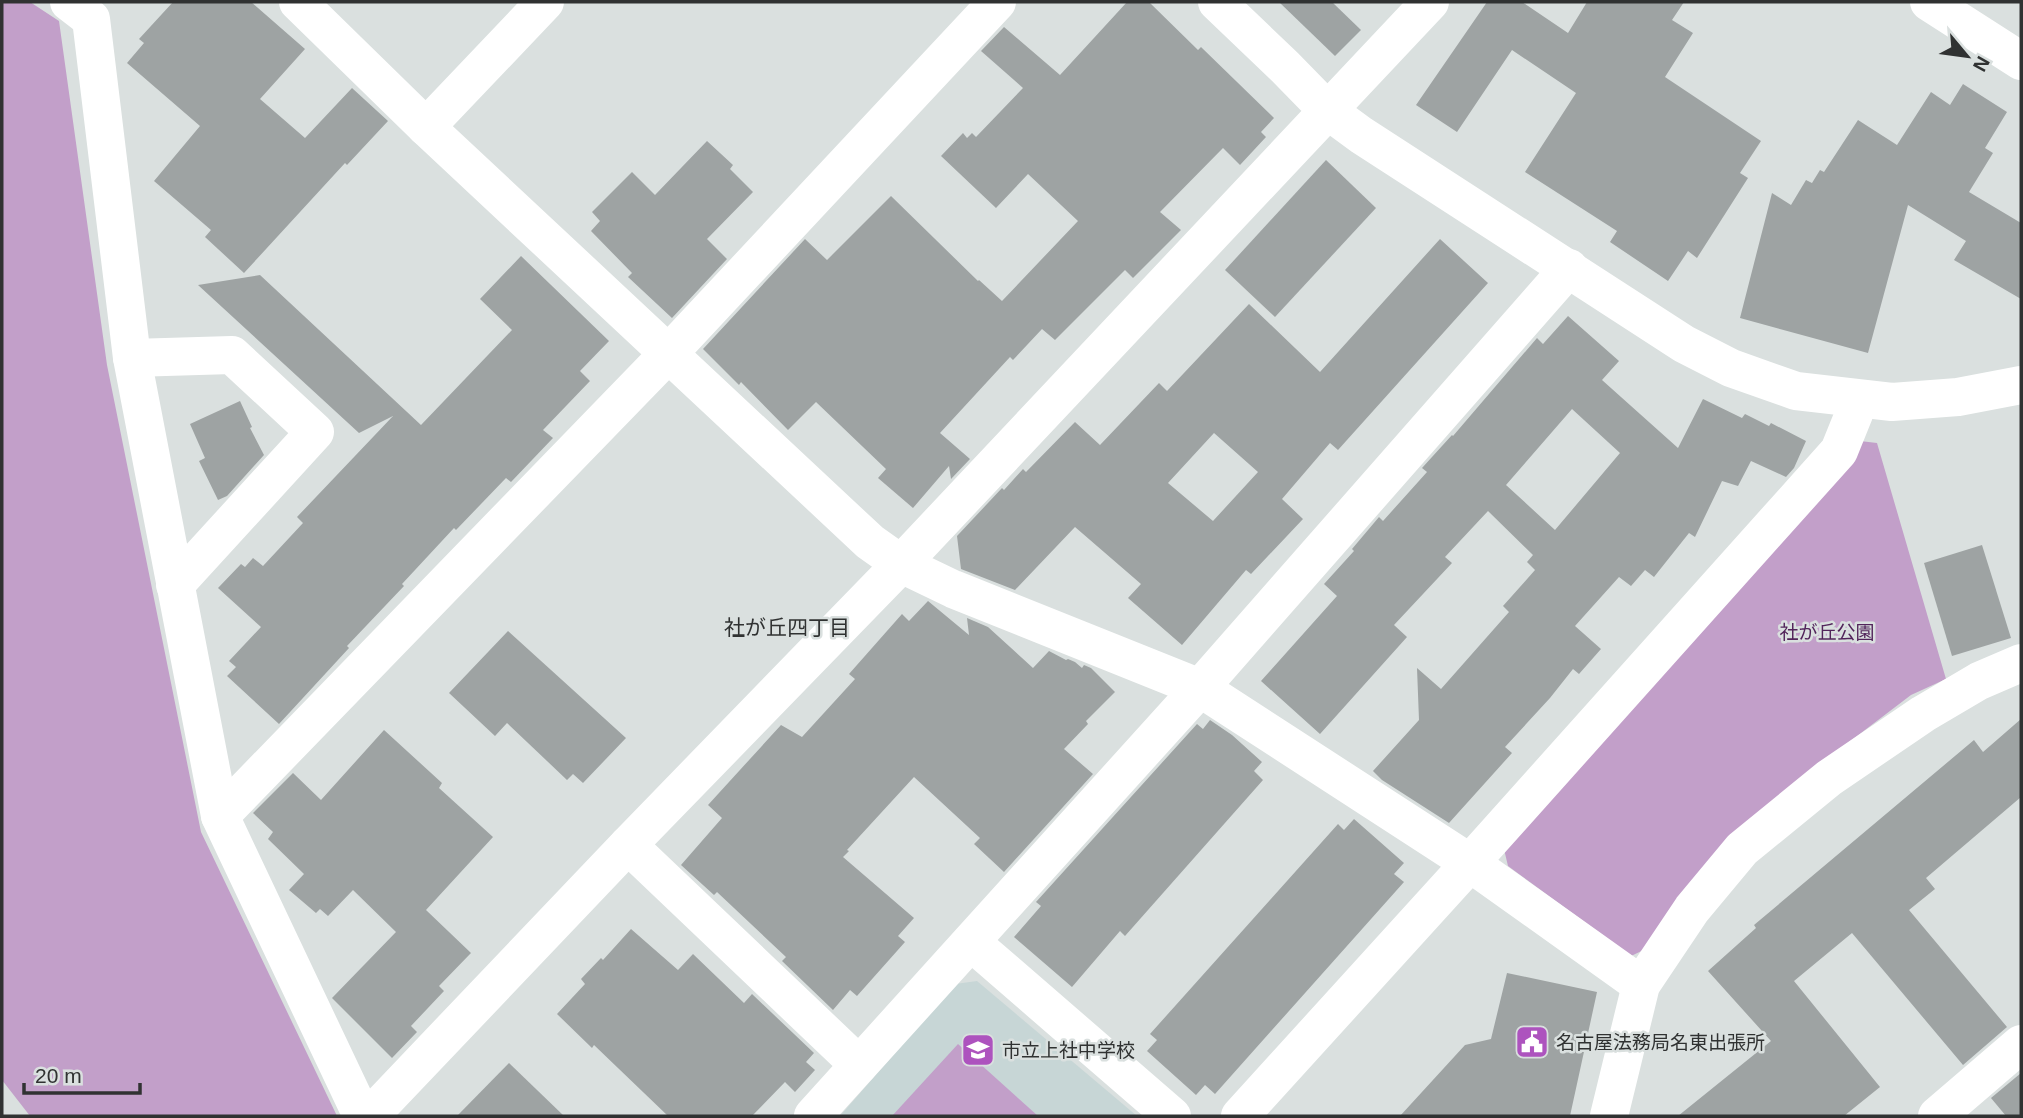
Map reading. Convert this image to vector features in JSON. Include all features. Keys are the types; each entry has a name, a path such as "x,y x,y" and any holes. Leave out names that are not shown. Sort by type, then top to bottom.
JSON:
{"main road":[{"path":"298,2 426,127 870,542 901,564 953,589 1200,688 1470,863 1641,985"},
{"path":"426,127 545,2"},
{"path":"220,816 668,354 997,2"},
{"path":"1217,2 1327,110 1361,135 1685,344 1731,368 1796,391 1892,402 1958,397 2021,385"},
{"path":"370,1116 901,564 1430,2"},
{"path":"1929,2 2021,61"},
{"path":"90,7 132,358 220,816 362,1116"},
{"path":"813,1116 1200,688 1569,268"},
{"path":"132,358 232,355 314,432 175,585"},
{"path":"1240,1116 1839,450 1860,399"},
{"path":"1609,1116 1641,985 1692,909 1742,849 1829,778 1923,714 1979,681 2021,663"},
{"path":"628,845 859,1065"},
{"path":"971,942 1172,1116"},
{"path":"1937,1116 2021,1044"}],"shaded area":[{"name":"市立上社中学校","path":"977,981 1137,1116 840,1116 955,984"}],"green space":[{"path":"2,2 30,2 59,21 107,365 201,832 337,1116 30,1116 2,1080"},
{"name":"社が丘公園","path":"1860,441 1877,443 1946,679 1911,695 1840,749 1650,947 1631,956 1508,866 1503,845"},
{"path":"958,1044 1038,1116 892,1116"}],"building":[{"path":"173,2 251,2 305,49 260,99 305,138 352,88 388,121 347,165 345,163 244,273 205,237 211,230 154,181 200,126 127,63 144,43 139,39"},
{"path":"1127,2 1149,2 1198,50 1201,47 1274,118 1261,132 1266,137 1240,165 1223,148 1160,212 1181,230 1133,278 1125,270 1055,340 1042,329 1013,360 1010,357 940,433 970,459 951,479 949,466 913,508 878,478 886,469 816,402 788,430 741,382 739,385 703,349 805,239 827,260 891,196 1002,301 1078,221 1028,174 996,208 941,156 963,133 967,138 972,133 976,137 1023,88 981,51 1004,27 1060,75"},
{"path":"1279,2 1332,2 1361,30 1335,56"},
{"path":"1487,2 1522,2 1568,33 1587,2 1684,2 1672,20 1693,33 1665,77 1761,141 1740,173 1748,178 1697,258 1688,251 1668,281 1610,242 1617,231 1525,172 1576,93 1512,50 1457,132 1416,105"},
{"path":"1963,84 2007,112 1985,148 1993,153 1969,192 2021,223 2021,299 1954,260 1966,241 1908,205 1868,353 1740,318 1772,193 1791,205 1806,180 1812,183 1820,170 1824,172 1858,120 1897,145 1931,92 1950,105"},
{"path":"707,141 733,165 730,169 753,192 707,239 727,259 672,318 628,277 632,273 591,231 600,221 592,212 632,172 655,195"},
{"path":"1326,160 1376,208 1275,317 1225,270"},
{"path":"1440,239 1488,283 1338,450 1330,443 1282,499 1303,519 1251,574 1246,570 1182,645 1128,598 1141,584 1075,527 1015,590 961,569 957,536 1002,488 1004,490 1023,469 1026,472 1075,422 1100,445 1159,383 1167,391 1249,304 1320,372","holes":["1214,433 1258,472 1213,521 1168,483"]},
{"path":"521,256 609,341 580,371 590,381 543,430 553,438 511,482 506,478 456,530 454,528 279,724 227,676 236,667 229,661 261,627 218,588 241,564 245,567 253,558 263,566 303,523 297,517 393,416 359,433 198,285 260,275 421,425 512,330 480,299"},
{"path":"1568,316 1619,361 1602,380 1678,448 1703,399 1742,418 1745,414 1769,426 1771,423 1806,441 1794,468 1786,477 1751,461 1738,486 1722,481 1695,537 1689,533 1654,577 1645,570 1631,586 1619,577 1575,626 1601,649 1579,674 1573,669 1505,747 1512,753 1449,823 1382,780 1373,771 1419,720 1417,668 1441,689 1509,612 1503,606 1535,570 1527,562 1533,555 1488,511 1445,557 1452,563 1394,625 1407,637 1320,734 1261,681 1337,596 1324,584 1354,551 1352,549 1379,517 1383,521 1427,472 1422,468 1537,338 1543,344","holes":["1572,409 1620,453 1555,530 1506,485"]},
{"path":"240,401 264,455 227,496 218,500 199,461 205,458 190,424"},
{"path":"1982,545 2011,638 1952,656 1924,563"},
{"path":"928,601 969,635 967,618 988,627 1033,668 1049,651 1075,662 1082,668 1084,665 1091,668 1115,692 1086,721 1088,724 1064,749 1093,774 1004,872 974,844 980,838 914,777 847,850 849,851 843,857 914,918 898,936 905,942 857,996 850,990 833,1010 782,961 786,957 717,892 714,895 681,865 722,818 708,805 781,725 802,737 855,679 849,674 902,614 909,621"},
{"path":"508,631 626,738 583,783 573,774 567,780 507,723 495,736 449,693"},
{"path":"2021,719 2021,797 1926,878 1935,889 1909,910 2007,1027 1963,1065 1852,933 1794,981 1880,1087 1844,1116 1678,1116 1771,1041 1708,971 1756,928 1754,925 1974,740 1983,752"},
{"path":"1210,720 1232,735 1262,762 1254,771 1263,780 1125,936 1120,931 1072,987 1014,937 1041,906 1036,902 1197,724 1203,729"},
{"path":"384,730 442,783 439,788 493,837 426,910 471,953 439,986 444,991 411,1026 417,1032 392,1058 332,998 396,932 353,890 328,916 320,909 316,913 289,890 304,874 268,839 273,832 253,813 293,773 321,800"},
{"path":"1354,819 1404,863 1394,874 1404,882 1215,1094 1205,1085 1196,1095 1147,1051 1157,1040 1150,1034 1338,824 1344,830"},
{"path":"631,929 678,970 693,954 744,1003 752,994 814,1053 806,1062 815,1070 795,1092 785,1082 752,1116 668,1116 594,1045 592,1048 557,1014 585,984 581,979 601,958 603,960"},
{"name":"名古屋法務局名東出張所","path":"1507,973 1597,992 1570,1116 1400,1116 1465,1045 1491,1039"},
{"path":"509,1063 564,1116 457,1116"},
{"path":"2021,1073 2021,1116 2006,1116 1991,1098"}],"place":[{"name":"名古屋法務局名東出張所","path":"1532,1042"},
{"name":"市立上社中学校","path":"978,1050"}],"district":[{"name":"社が丘四丁目","path":"787,627"}]}
